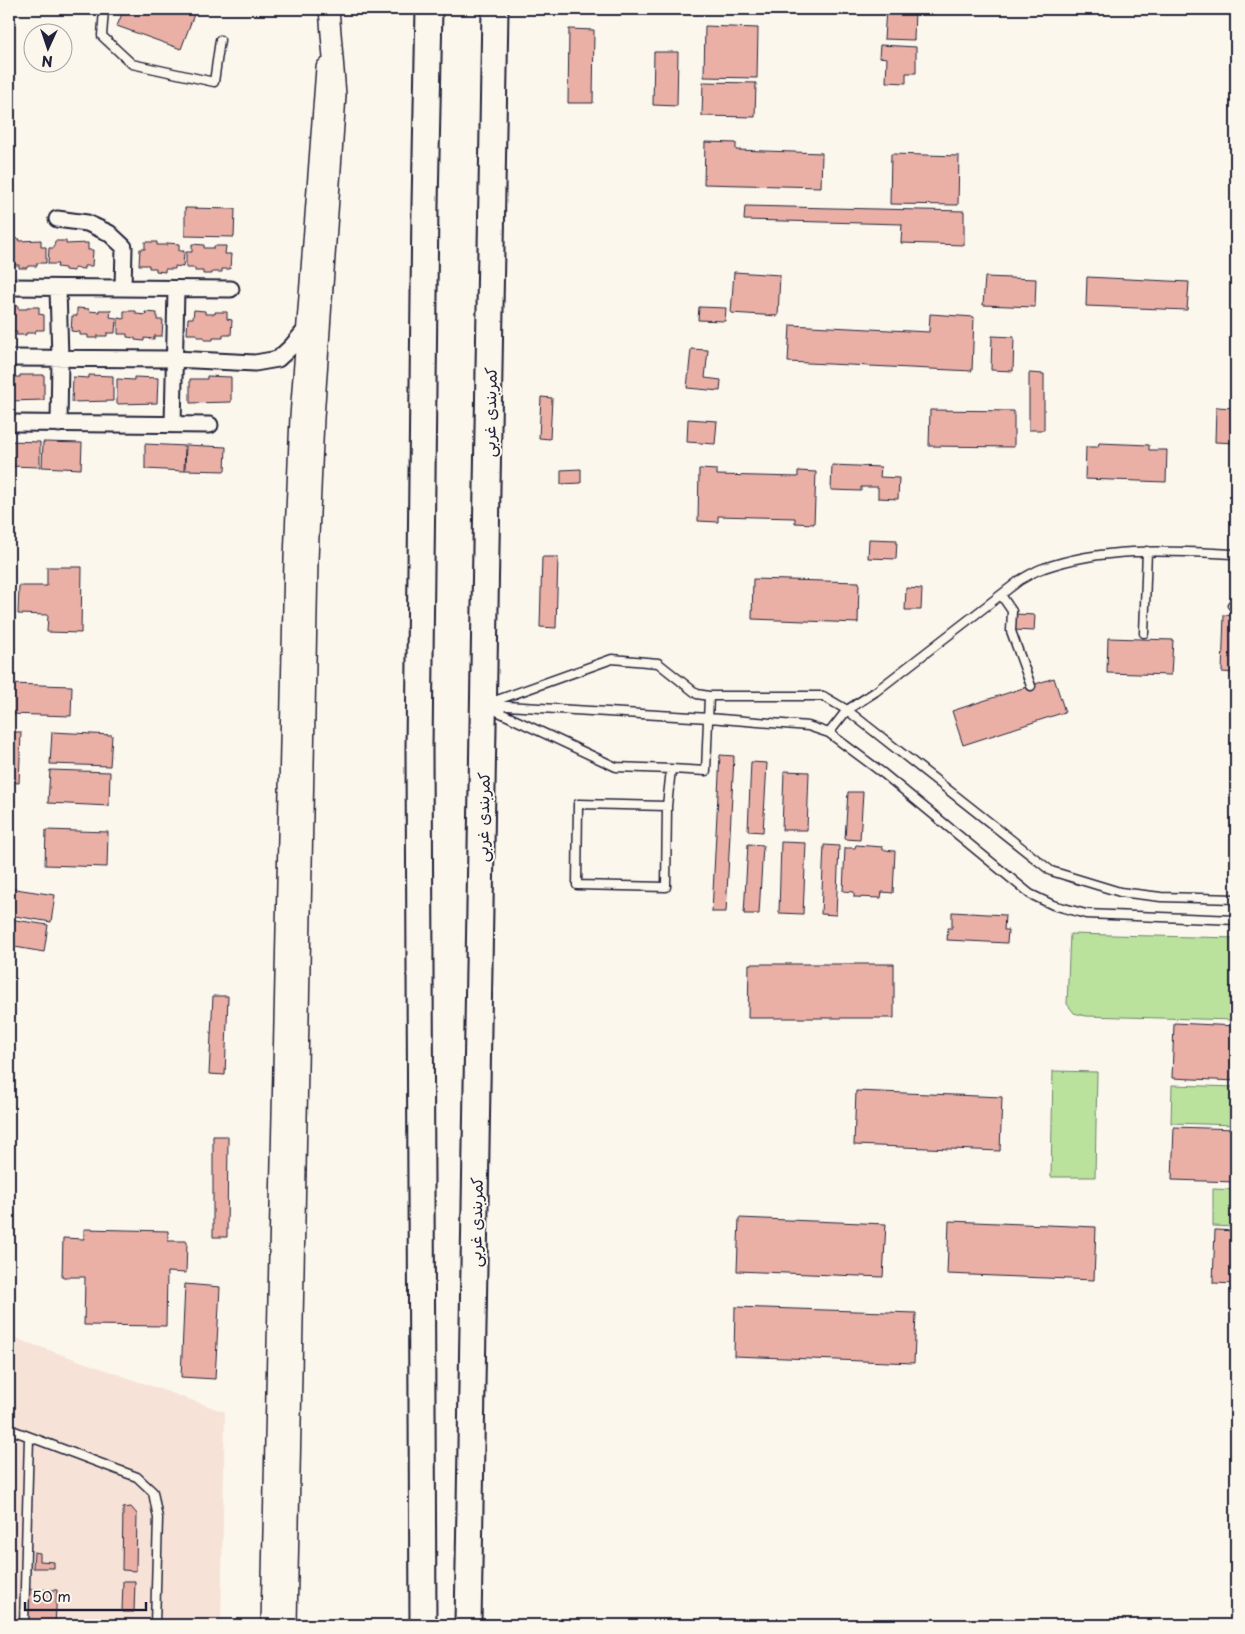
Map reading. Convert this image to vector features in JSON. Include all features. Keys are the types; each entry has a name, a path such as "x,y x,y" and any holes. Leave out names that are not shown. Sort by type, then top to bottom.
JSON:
{"highway":[{"path":"423,1625 419,740 429,9"},
{"name":"کمربندی غربی","path":"468,1625 496,9"}],"street":[{"path":"287,1625 308,560 314,418 336,95 329,9"},
{"path":"271,1625 294,560 300,417 323,94 330,30"},
{"path":"57,220 87,224 110,233 124,247 124,288"},
{"path":"9,287 231,289"},
{"path":"58,288 60,358 58,424"},
{"path":"173,424 176,289"},
{"path":"9,358 174,359 255,363 278,359 306,329"},
{"path":"16,423 210,425"}],"lane":[{"path":"104,9 102,36 132,64 214,82 220,40"},
{"path":"1144,633 1147,551"},
{"path":"829,733 847,710 875,692 1020,580 1043,568 1116,552 1147,551 1236,554"},
{"path":"1001,595 1012,611 1011,631 1031,686"},
{"path":"484,705 612,659 658,663 697,694 709,696 823,696 847,710 1051,871 1120,892 1160,897 1236,899"},
{"path":"484,705 616,767 706,770 709,696"},
{"path":"484,705 708,718 808,726 829,733 884,774 1030,894 1053,905 1086,914 1236,920"},
{"path":"667,806 578,804 577,885 666,887 667,806 671,770"},
{"path":"9,1429 137,1477 154,1492 158,1518 155,1625"},
{"path":"24,1625 29,1437"}],"shaded area":[{"path":"9,1336 225,1412 221,1625 9,1625"}],"green space":[{"path":"1070,934 1236,938 1236,1020 1085,1016 1074,1013 1067,1004"},
{"path":"1053,1071 1097,1072 1095,1177 1051,1177"},
{"path":"1172,1085 1236,1087 1236,1125 1171,1123"},
{"path":"1213,1189 1236,1190 1236,1227 1213,1226"}],"building":[{"path":"124,9 196,9 181,49 117,26"},
{"path":"886,9 915,9 914,40 884,39"},
{"path":"705,26 758,28 757,78 704,77"},
{"path":"569,29 594,30 593,103 568,103"},
{"path":"880,45 916,47 916,73 906,73 906,83 886,82 887,58 879,57"},
{"path":"654,52 678,52 677,106 653,105"},
{"path":"703,82 756,83 755,117 702,116"},
{"path":"705,142 736,143 736,150 822,153 821,187 704,184"},
{"path":"891,154 959,156 958,205 890,204"},
{"path":"745,206 964,211 964,245 901,243 902,224 744,220"},
{"path":"185,208 235,209 234,237 185,236"},
{"path":"9,238 20,239 19,241 41,240 41,247 46,247 46,263 37,263 37,266 28,266 27,268 11,265 11,262 9,262"},
{"path":"55,241 66,241 66,244 88,243 88,250 93,250 92,266 84,266 84,269 74,268 74,271 57,267 58,264 48,264 49,248 54,248"},
{"path":"145,242 157,242 157,245 167,245 167,243 179,244 179,251 184,251 183,267 175,266 175,269 165,269 165,272 156,271 156,268 149,268 149,265 139,265 140,249 145,249"},
{"path":"192,244 204,245 204,248 226,246 225,254 231,254 230,269 222,269 222,272 212,272 212,274 203,274 203,271 195,271 195,268 186,268 186,252 192,252"},
{"path":"734,272 780,275 778,316 731,313"},
{"path":"985,277 1036,279 1035,307 983,305"},
{"path":"1087,277 1189,282 1187,310 1086,306"},
{"path":"9,305 18,306 18,309 39,307 39,314 44,315 44,330 36,330 35,333 26,333 26,335 16,335 17,332 9,332"},
{"path":"699,307 726,308 725,321 698,320"},
{"path":"77,308 99,312 99,310 111,310 110,317 116,318 115,333 107,333 107,336 97,336 97,338 88,338 88,335 80,335 80,332 71,331 72,316 77,316"},
{"path":"194,310 205,311 205,314 227,312 227,319 232,320 231,335 223,335 223,338 213,338 213,340 204,340 204,337 197,337 197,334 187,334 188,318 193,318"},
{"path":"124,311 136,311 136,314 146,315 145,312 157,313 157,320 163,320 162,336 154,336 154,339 144,338 144,341 127,337 127,334 118,334 118,318 124,319"},
{"path":"930,314 974,317 972,371 788,362 790,325 929,332"},
{"path":"992,336 1014,337 1013,371 991,370"},
{"path":"691,349 708,350 705,378 721,380 720,391 687,388"},
{"path":"1029,373 1044,374 1044,430 1029,430"},
{"path":"20,375 44,375 44,400 9,401 9,377 20,377"},
{"path":"89,375 113,376 113,401 72,402 73,377 89,378"},
{"path":"207,376 231,377 231,402 190,403 190,379 207,379"},
{"path":"134,377 158,378 157,403 117,404 117,379 134,380"},
{"path":"541,397 552,398 550,439 539,438"},
{"path":"1216,407 1236,408 1236,443 1215,442"},
{"path":"930,410 1014,411 1014,447 929,446"},
{"path":"688,419 717,421 715,444 687,442"},
{"path":"9,441 40,442 40,467 9,466"},
{"path":"43,442 82,443 81,469 42,467"},
{"path":"1099,443 1149,445 1149,450 1167,450 1166,482 1085,479 1086,447 1098,447"},
{"path":"145,444 185,446 184,471 145,469"},
{"path":"186,445 226,447 225,471 185,470"},
{"path":"832,465 881,467 880,477 899,478 898,499 878,498 878,487 861,487 861,491 831,490"},
{"path":"581,469 581,483 561,484 561,470"},
{"path":"699,469 717,470 717,475 798,477 798,471 816,472 814,524 795,523 795,518 718,516 718,522 698,521"},
{"path":"869,539 897,540 896,559 868,558"},
{"path":"542,557 558,557 556,628 540,627"},
{"path":"47,567 82,567 81,633 47,632 48,615 18,614 19,586 47,586"},
{"path":"753,579 859,582 858,623 752,619"},
{"path":"906,588 922,589 921,610 905,610"},
{"path":"1015,614 1035,615 1034,631 1014,630"},
{"path":"1224,615 1236,616 1236,673 1222,672"},
{"path":"1108,638 1173,640 1171,675 1107,673"},
{"path":"1054,678 1065,712 963,745 952,711"},
{"path":"9,684 72,686 71,716 9,714"},
{"path":"9,732 21,732 19,783 9,782"},
{"path":"52,732 112,735 110,766 50,764"},
{"path":"720,755 734,756 726,912 712,912"},
{"path":"751,762 767,763 763,832 748,831"},
{"path":"50,770 110,772 109,806 48,803"},
{"path":"784,771 809,772 807,830 782,830"},
{"path":"848,792 863,792 860,840 845,839"},
{"path":"46,830 108,832 107,867 45,865"},
{"path":"781,842 806,843 803,914 779,913"},
{"path":"748,844 763,845 759,914 744,914"},
{"path":"824,845 839,846 836,915 821,914"},
{"path":"856,845 883,847 883,850 895,851 893,893 882,892 881,898 854,897 854,892 843,891 845,848 855,848"},
{"path":"9,888 55,895 51,922 9,915"},
{"path":"952,912 1005,915 1004,930 1008,930 1007,943 947,940 948,928 952,928"},
{"path":"9,919 48,925 44,952 9,946"},
{"path":"749,964 894,964 894,1018 748,1018"},
{"path":"213,996 228,996 225,1075 209,1074"},
{"path":"1174,1023 1236,1026 1236,1081 1172,1078"},
{"path":"856,1091 1002,1097 1000,1151 854,1145"},
{"path":"1174,1127 1236,1129 1236,1182 1172,1180"},
{"path":"213,1136 228,1136 227,1237 213,1237"},
{"path":"739,1218 886,1224 883,1277 737,1271"},
{"path":"949,1221 1096,1227 1094,1280 947,1274"},
{"path":"84,1229 168,1231 168,1241 187,1241 186,1273 167,1272 166,1326 84,1325 85,1277 62,1277 63,1238 84,1239"},
{"path":"1215,1230 1236,1231 1236,1284 1213,1283"},
{"path":"185,1284 220,1287 215,1379 181,1377"},
{"path":"735,1307 916,1313 914,1363 734,1356"},
{"path":"131,1507 137,1514 136,1571 122,1570 123,1508"},
{"path":"34,1552 40,1553 40,1561 54,1562 54,1568 33,1568"},
{"path":"123,1581 135,1581 134,1612 122,1612"},
{"path":"29,1589 57,1590 55,1625 28,1625"}]}
